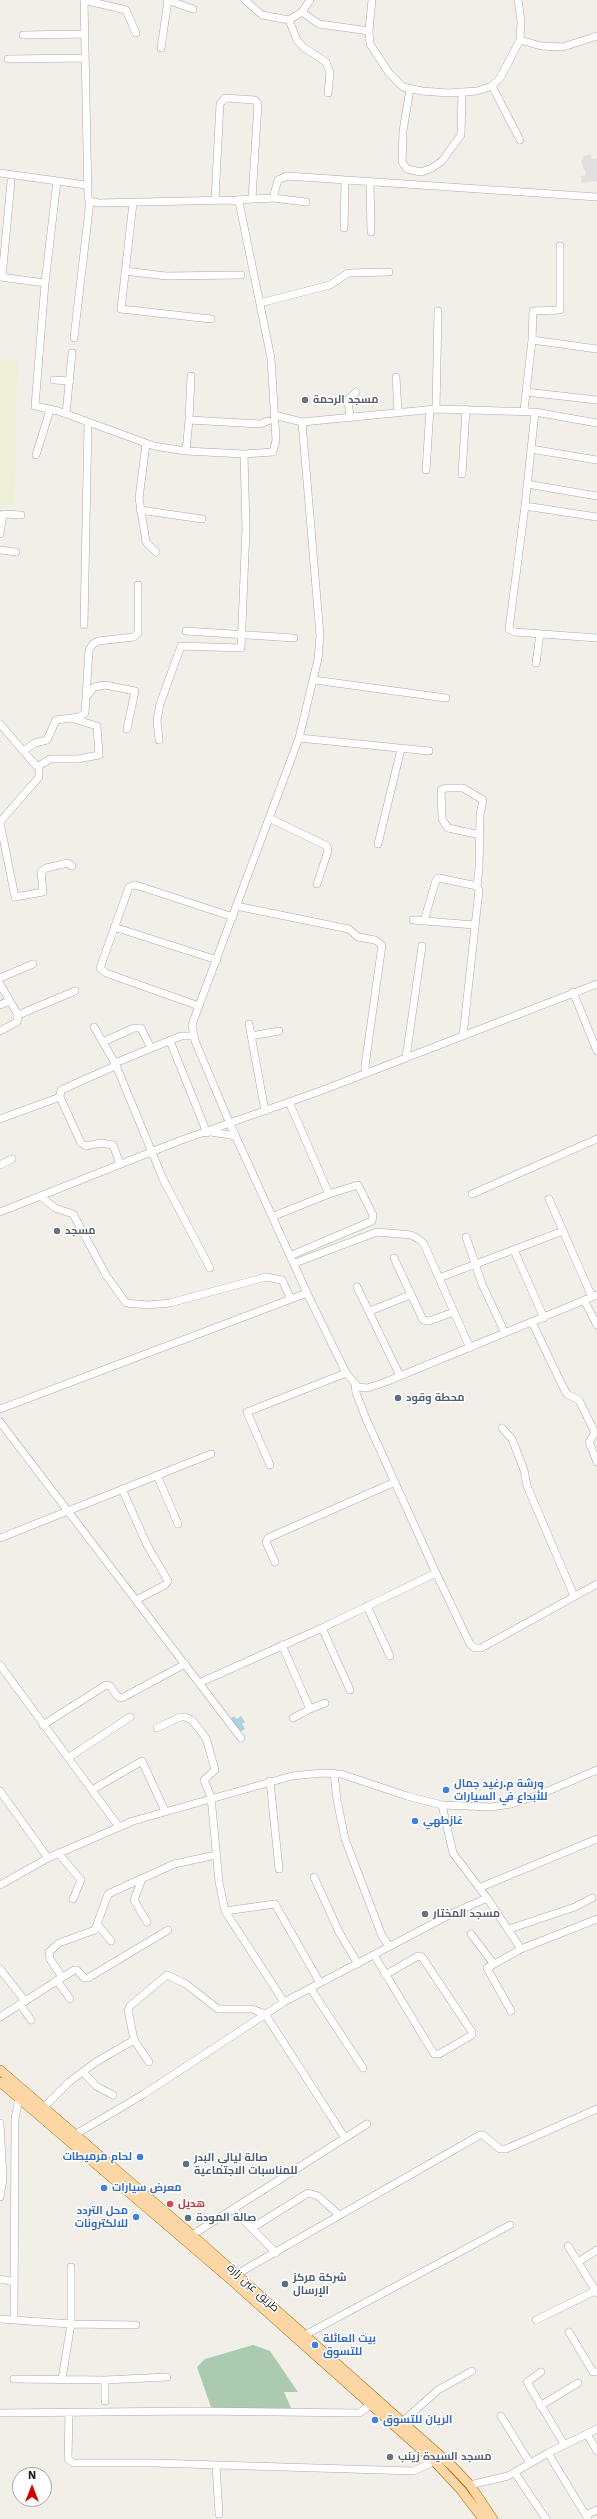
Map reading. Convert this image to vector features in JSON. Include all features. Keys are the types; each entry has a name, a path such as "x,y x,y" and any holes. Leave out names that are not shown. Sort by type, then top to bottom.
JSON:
{"main road":[{"name":"طريق عين زارة","path":"0,2070 237,2274 402,2422 470,2485 493,2519"},
{"name":"طريق عين زارة","path":"0,2082 230,2279 434,2461 462,2490 483,2519"}],"street":[{"path":"74,338 90,201 88,198 86,185 84,0 126,10 136,33"},
{"path":"161,48 168,0 193,9"},
{"path":"245,0 262,14 289,20 302,12 310,0"},
{"path":"372,0 369,31 372,47 397,83 410,89 462,92 492,86 500,78 520,40 521,21 518,0"},
{"path":"302,12 319,24 369,31"},
{"path":"289,20 300,44 310,53 326,62 330,73 328,93"},
{"path":"23,35 84,34"},
{"path":"520,40 541,46 563,47 597,36"},
{"path":"8,59 85,58"},
{"path":"492,86 520,140"},
{"path":"410,89 403,130 402,162 407,169 421,172 432,168 442,161 462,135 462,92"},
{"path":"215,200 220,104 225,98 255,100 258,104 252,198"},
{"path":"0,173 86,185"},
{"path":"273,198 278,180 282,176 597,197"},
{"path":"344,228 345,180"},
{"path":"57,181 45,283 35,405 66,414 146,444 186,451 244,454 270,452 275,450 271,358 241,206 235,200"},
{"path":"11,182 1,277 45,283"},
{"path":"370,182 371,232"},
{"path":"90,201 133,203 273,198 306,202"},
{"path":"133,203 121,310 212,319"},
{"path":"524,410 532,340 533,311 560,310 560,246"},
{"path":"126,271 166,276 241,275"},
{"path":"260,303 330,285 348,273 389,272"},
{"path":"426,470 433,409 438,311"},
{"path":"532,340 597,349"},
{"path":"66,414 72,353"},
{"path":"186,451 191,376"},
{"path":"396,376 398,411"},
{"path":"54,380 70,381"},
{"path":"350,417 348,400 356,392"},
{"path":"526,392 597,400"},
{"path":"274,415 302,422 398,411 433,409 524,410 597,423"},
{"path":"462,474 466,409"},
{"path":"36,455 50,410"},
{"path":"535,412 525,506 509,627 515,632 597,638"},
{"path":"189,420 260,424 268,421"},
{"path":"302,422 320,635 314,680 299,738 192,1026 194,1036 230,1124 292,1255 307,1293 346,1373 355,1384 367,1388 400,1376 544,1318 594,1296 549,1199"},
{"path":"84,624 88,423"},
{"path":"146,444 139,487 140,510 146,542 156,552"},
{"path":"531,449 597,460"},
{"path":"159,740 157,720 160,704 181,646 241,648 243,634 246,529 244,454"},
{"path":"527,484 597,496"},
{"path":"525,506 597,518"},
{"path":"140,510 202,519"},
{"path":"0,534 3,514 21,515"},
{"path":"0,550 16,552"},
{"path":"23,751 35,743 47,740 56,720 82,716 85,713 88,695 89,650 93,644 108,639 134,637 138,634 138,585"},
{"path":"186,631 294,638"},
{"path":"536,663 540,634"},
{"path":"314,680 446,698"},
{"path":"88,695 94,687 105,685 135,691 127,729"},
{"path":"37,767 50,759 78,759 98,755 98,726 72,718"},
{"path":"0,724 37,767 39,772 38,780 0,822 15,897 43,892 41,875 43,870 63,864 72,866"},
{"path":"299,738 429,751"},
{"path":"378,844 401,749"},
{"path":"463,1036 479,890 477,886 483,800 463,788 446,788 442,790 442,819 448,828 480,835"},
{"path":"269,818 327,846 328,851 317,884"},
{"path":"424,921 436,880 439,878 477,886"},
{"path":"199,1006 106,973 100,968 129,887 135,885 233,917"},
{"path":"236,906 349,929 358,937 374,940 382,945 366,1062 366,1073"},
{"path":"413,920 474,925"},
{"path":"114,927 217,960"},
{"path":"406,1058 422,946"},
{"path":"0,978 33,964"},
{"path":"0,984 18,1015 17,1022 0,1030"},
{"path":"0,1212 120,1164 209,1132 218,1126 230,1124 265,1111 597,984"},
{"path":"18,1015 75,991"},
{"path":"573,992 597,1051"},
{"path":"0,1005 9,1001"},
{"path":"249,1024 265,1111"},
{"path":"94,1027 115,1064 152,1152 177,1206 210,1268"},
{"path":"102,1042 134,1028 141,1028 151,1048"},
{"path":"251,1036 279,1031"},
{"path":"120,1164 113,1145 100,1143 86,1146 81,1143 60,1097 61,1090 151,1048 181,1036 194,1036"},
{"path":"170,1041 209,1132"},
{"path":"0,1120 60,1097"},
{"path":"289,1102 330,1194"},
{"path":"209,1132 236,1136"},
{"path":"472,1194 597,1139"},
{"path":"0,1165 12,1159"},
{"path":"274,1216 330,1194 358,1185 372,1215 372,1220 292,1255"},
{"path":"40,1196 55,1208 72,1214 106,1275 126,1303 148,1305 170,1303 266,1277 282,1280 291,1299"},
{"path":"439,1278 563,1231"},
{"path":"295,1263 364,1235 378,1232 411,1235 420,1240 439,1278 470,1348"},
{"path":"466,1237 475,1264 505,1333"},
{"path":"514,1250 544,1318"},
{"path":"394,1258 410,1295 426,1322 454,1312"},
{"path":"357,1287 370,1311 400,1376"},
{"path":"0,1408 307,1293"},
{"path":"370,1311 410,1295"},
{"path":"584,1300 597,1325"},
{"path":"532,1322 567,1394 580,1400 595,1433 588,1442 597,1462"},
{"path":"270,1465 247,1412 346,1373"},
{"path":"355,1384 356,1393 395,1482 470,1644 475,1648 482,1648 597,1584"},
{"path":"0,1422 241,1738"},
{"path":"502,1428 512,1440 524,1470 527,1486 574,1596"},
{"path":"0,1538 211,1454"},
{"path":"157,1476 178,1524"},
{"path":"275,1562 266,1542 268,1538 395,1482"},
{"path":"122,1489 146,1545 168,1581 165,1585 136,1600"},
{"path":"199,1683 322,1628 436,1573"},
{"path":"366,1606 390,1656"},
{"path":"322,1628 350,1690"},
{"path":"282,1645 310,1709"},
{"path":"43,1725 106,1685 110,1686 118,1697 122,1698 185,1664"},
{"path":"0,1665 119,1827"},
{"path":"293,1718 325,1703"},
{"path":"68,1758 130,1717"},
{"path":"157,1728 180,1717 192,1720 206,1738 215,1770 204,1780 211,1797 216,1855 225,1911 284,2002"},
{"path":"92,1790 142,1761 165,1811"},
{"path":"0,1885 58,1853 119,1827 211,1797 270,1781 306,1774 334,1774 353,1777 407,1796 442,1805 491,1807 511,1804 541,1794 597,1770"},
{"path":"334,1774 337,1800 345,1839 382,1936 390,1946"},
{"path":"270,1781 279,1869"},
{"path":"0,1791 48,1858"},
{"path":"442,1805 453,1853 463,1868 481,1887 522,1949"},
{"path":"481,1887 597,1839"},
{"path":"58,1853 81,1880 73,1899"},
{"path":"70,1999 50,1959 49,1952 59,1943 72,1937 87,1934 98,1925 108,1894 174,1864 216,1855"},
{"path":"314,1877 339,1932 358,1964"},
{"path":"142,1879 134,1900 147,1922"},
{"path":"76,2134 144,2094 284,2002 374,1956 390,1946 488,1898"},
{"path":"509,1929 575,1907 592,1898"},
{"path":"225,1911 275,1904 320,1983"},
{"path":"511,2011 487,1968 493,1963 522,1949 597,1919"},
{"path":"98,1925 111,1941"},
{"path":"0,2017 59,1979 76,1970 84,1978 88,1978 168,1930"},
{"path":"471,1934 493,1963"},
{"path":"374,1956 434,2054 439,2054 472,2035 472,2032 422,1957 418,1956 386,1974"},
{"path":"0,1969 22,2002 31,2020"},
{"path":"149,2062 134,2040 128,2010 130,2006 168,1975 186,1984 218,2009 252,2009 265,2014 345,2138"},
{"path":"311,1989 363,2068"},
{"path":"44,2107 83,2072 134,2040"},
{"path":"83,2072 96,2086 114,2095"},
{"path":"14,2319 15,2119 19,2098"},
{"path":"237,2274 480,2135 483,2135 500,2149 506,2149 597,2109"},
{"path":"0,2197 3,2179 0,2124 15,2119"},
{"path":"192,2235 367,2124"},
{"path":"252,2228 308,2193 318,2196 339,2215"},
{"path":"233,2209 276,2253"},
{"path":"305,2335 510,2225"},
{"path":"536,2320 597,2291 568,2246"},
{"path":"578,2262 597,2250"},
{"path":"62,2379 71,2324 71,2267"},
{"path":"0,2280 14,2282"},
{"path":"0,2319 71,2324 136,2325"},
{"path":"569,2332 593,2372 597,2372"},
{"path":"402,2422 434,2393 472,2371"},
{"path":"541,2372 527,2381 540,2406 564,2444"},
{"path":"14,2380 105,2380 167,2377"},
{"path":"104,2401 105,2380"},
{"path":"540,2406 578,2383"},
{"path":"0,2413 69,2414 196,2411 359,2413 371,2405"},
{"path":"69,2414 69,2461 77,2463 216,2465 414,2471 434,2461"},
{"path":"501,2416 530,2463"},
{"path":"470,2485 502,2479 564,2444 597,2429"},
{"path":"587,2434 597,2451"},
{"path":"548,2453 587,2517 597,2510"},
{"path":"216,2465 219,2514"},
{"path":"515,2473 546,2519"}],"shaded area":[{"path":"591,154 592,159 597,159 597,181 582,183 581,176 586,175 581,160 584,159 583,156"}],"green space":[{"path":"0,359 17,362 15,505 0,505"},
{"path":"253,2345 270,2351 298,2392 284,2392 292,2410 212,2410 197,2367 205,2359"}],"water":[{"path":"234,1716 237,1719 241,1716 245,1722 242,1724 245,1729 240,1732 230,1719"}],"place":[{"name":"مسجد الرحمة","path":"305,400"},
{"name":"مسجد","path":"57,1231"},
{"name":"محطة وقود","path":"398,1398"},
{"name":"ورشة م.رغيد جمال للأبداع في السيارات","path":"446,1790"},
{"name":"غازطهي","path":"415,1821"},
{"name":"مسجد المختار","path":"425,1914"},
{"name":"لحام مرميطات","path":"140,2157"},
{"name":"صالة ليالي البدر للمناسبات الاجتماعية","path":"186,2164"},
{"name":"معرض سيارات","path":"104,2188"},
{"name":"هديل","path":"170,2204"},
{"name":"محل التردد للالكترونات","path":"136,2217"},
{"name":"صالة المودة","path":"188,2218"},
{"name":"شركة مركز الإرسال","path":"285,2284"},
{"name":"بيت العائلة للتسوق","path":"315,2345"},
{"name":"الريان للتسوق","path":"375,2420"},
{"name":"مسجد السيدة زينب","path":"390,2457"}]}
